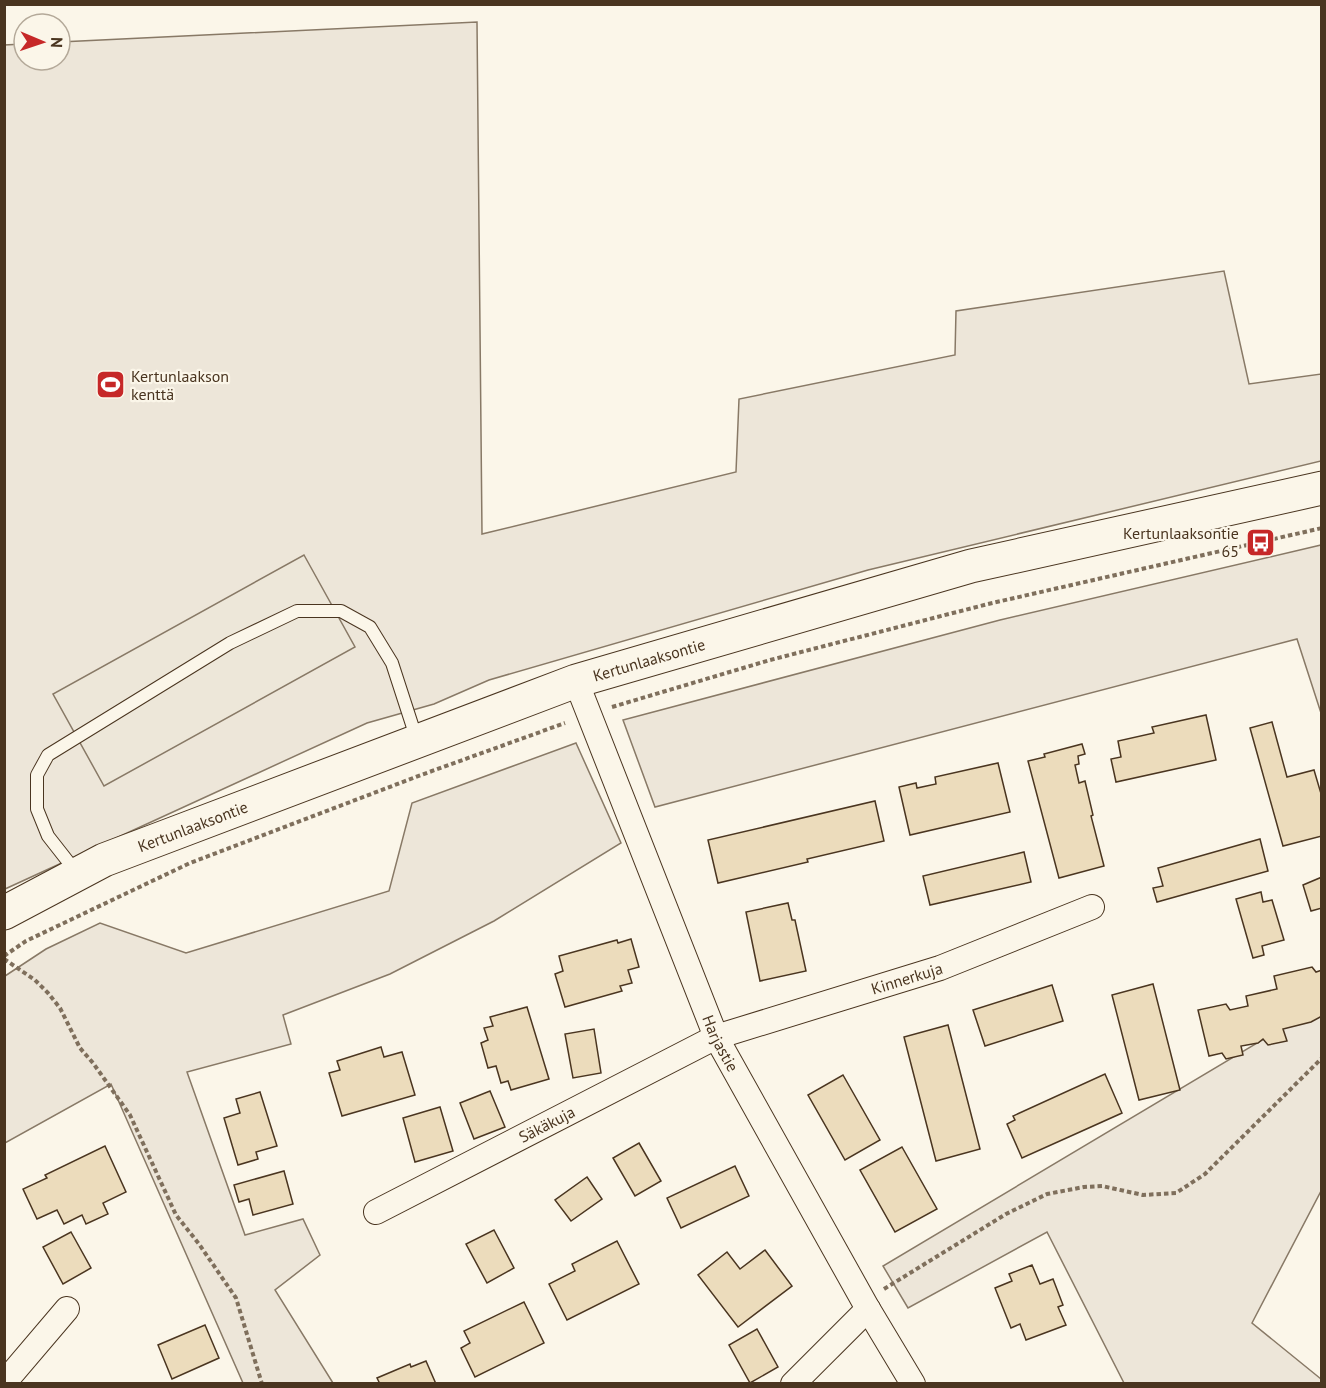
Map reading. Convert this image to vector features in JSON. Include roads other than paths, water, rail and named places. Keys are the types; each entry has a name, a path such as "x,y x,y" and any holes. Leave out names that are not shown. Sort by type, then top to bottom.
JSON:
{"street":[{"name":"Kertunlaaksontie","path":"4,913 104,860 576,681 971,566 1322,488"},
{"name":"Harjastie","path":"576,681 716,1036 866,1306 913,1383"},
{"name":"Kinnerkuja","path":"716,1036 940,968 1092,907"},
{"name":"Säkäkuja","path":"376,1212 716,1036"},
{"path":"793,1383 866,1306"},
{"path":"4,1383 67,1309"}],"lane":[{"path":"78,874 48,836 37,809 37,775 48,754 230,643 297,611 341,611 370,627 392,663 417,741"}],"place":[{"name":"Kertunlaakson kenttä","path":"110,385"},
{"name":"Kertunlaaksontie 65","path":"1260,542"}]}
